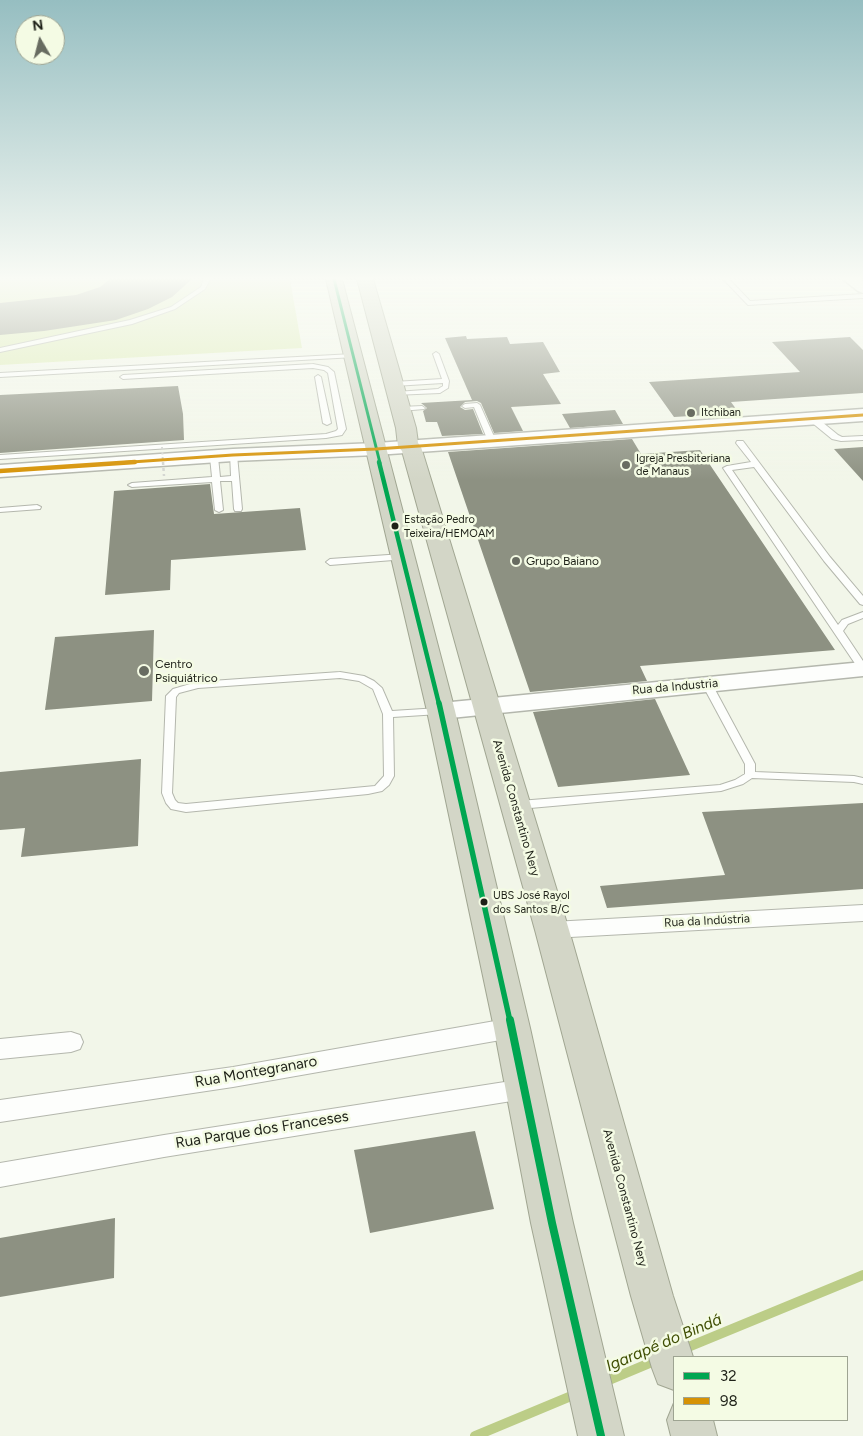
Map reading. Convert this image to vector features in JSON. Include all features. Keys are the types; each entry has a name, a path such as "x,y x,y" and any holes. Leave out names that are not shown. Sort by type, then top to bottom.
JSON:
{"highway":[{"path":"351,346 441,711 512,1028 552,1223 602,1436"},
{"name":"Avenida Constantino Nery","path":"386,346 403,399 408,446 411,447 552,930 652,1296 673,1365"},
{"path":"690,1421 694,1436"}],"street":[{"path":"0,471 224,456 376,449 813,420 863,415"},
{"name":"Rua da Industria","path":"441,711 863,668"},
{"name":"Rua da Indústria","path":"552,930 863,913"},
{"name":"Rua Montegranaro","path":"0,1111 233,1077 512,1028"},
{"path":"0,1049 71,1042"},
{"name":"Rua Parque dos Franceses","path":"0,1175 164,1146 524,1089"}],"lane":[{"path":"0,350 19,346"},
{"path":"403,399 440,391 446,387 446,381 436,354"},
{"path":"0,375 353,356"},
{"path":"0,457 326,436 339,433 342,429 331,372 326,368 313,366 122,377"},
{"path":"318,377 327,423"},
{"path":"403,399 446,381"},
{"path":"465,406 477,405 492,441"},
{"path":"813,420 840,439 863,438"},
{"path":"740,443 827,559 863,602"},
{"path":"224,456 235,478 238,509"},
{"path":"219,510 216,479 224,456"},
{"path":"756,464 727,468 863,668"},
{"path":"132,485 235,478"},
{"path":"0,510 37,507"},
{"path":"330,562 403,557"},
{"path":"838,631 845,622 863,615"},
{"path":"321,676 352,676 371,683 376,688 388,714 389,776 385,783 378,788 368,791 186,808 176,806 170,801 167,792 171,696 176,691 185,687 321,676"},
{"path":"707,684 750,764 750,775"},
{"path":"388,714 441,711"},
{"path":"515,805 720,788 739,782 750,775 854,779 863,781"}],"path":[{"path":"162,447 164,476"}],"green space":[{"path":"0,346 302,346 302,348 0,365"}],"building":[{"path":"448,346 545,346 560,372 543,374 561,404 511,407 523,431 494,433 481,403 477,401 465,402 460,407 465,410 473,409 483,434 442,436 437,422 426,422 423,411 427,408 421,403 472,400"},
{"path":"776,346 859,346 863,350 863,393 731,402 739,413 674,417 649,382 800,372"},
{"path":"178,386 183,414 184,440 0,453 0,395"},
{"path":"615,410 623,424 570,428 562,414"},
{"path":"632,439 641,454 700,450 835,650 640,666 647,681 530,692 448,452"},
{"path":"863,447 863,481 834,449"},
{"path":"210,484 214,514 300,508 306,550 171,560 170,590 105,595 114,491"},
{"path":"154,630 152,701 45,710 55,637"},
{"path":"655,699 690,775 558,787 533,712"},
{"path":"141,759 138,846 21,857 25,828 0,830 0,772"},
{"path":"863,803 863,889 607,908 600,886 725,875 702,812"},
{"path":"475,1131 494,1209 370,1233 354,1150"},
{"path":"115,1218 114,1278 0,1297 0,1238"}],"waterway":[{"name":"Igarapé do Bindá","path":"681,1350 863,1275"},
{"name":"Igarapé do Bindá","path":"602,1383 657,1360"},
{"name":"Igarapé do Bindá","path":"475,1436 576,1394"}],"transit line":[{"name":"32","path":"351,346 441,711 512,1028 552,1223 601,1436"},
{"name":"98","path":"0,471 233,455 376,449 863,415"}],"place":[{"name":"Itchiban","path":"691,413"},
{"name":"Igreja Presbiteriana de Manaus","path":"626,465"},
{"name":"Estação Pedro Teixeira/HEMOAM","path":"395,526"},
{"name":"Grupo Baiano","path":"516,561"},
{"name":"Centro Psiquiátrico","path":"144,671"},
{"name":"UBS José Rayol dos Santos B/C","path":"484,902"}]}
